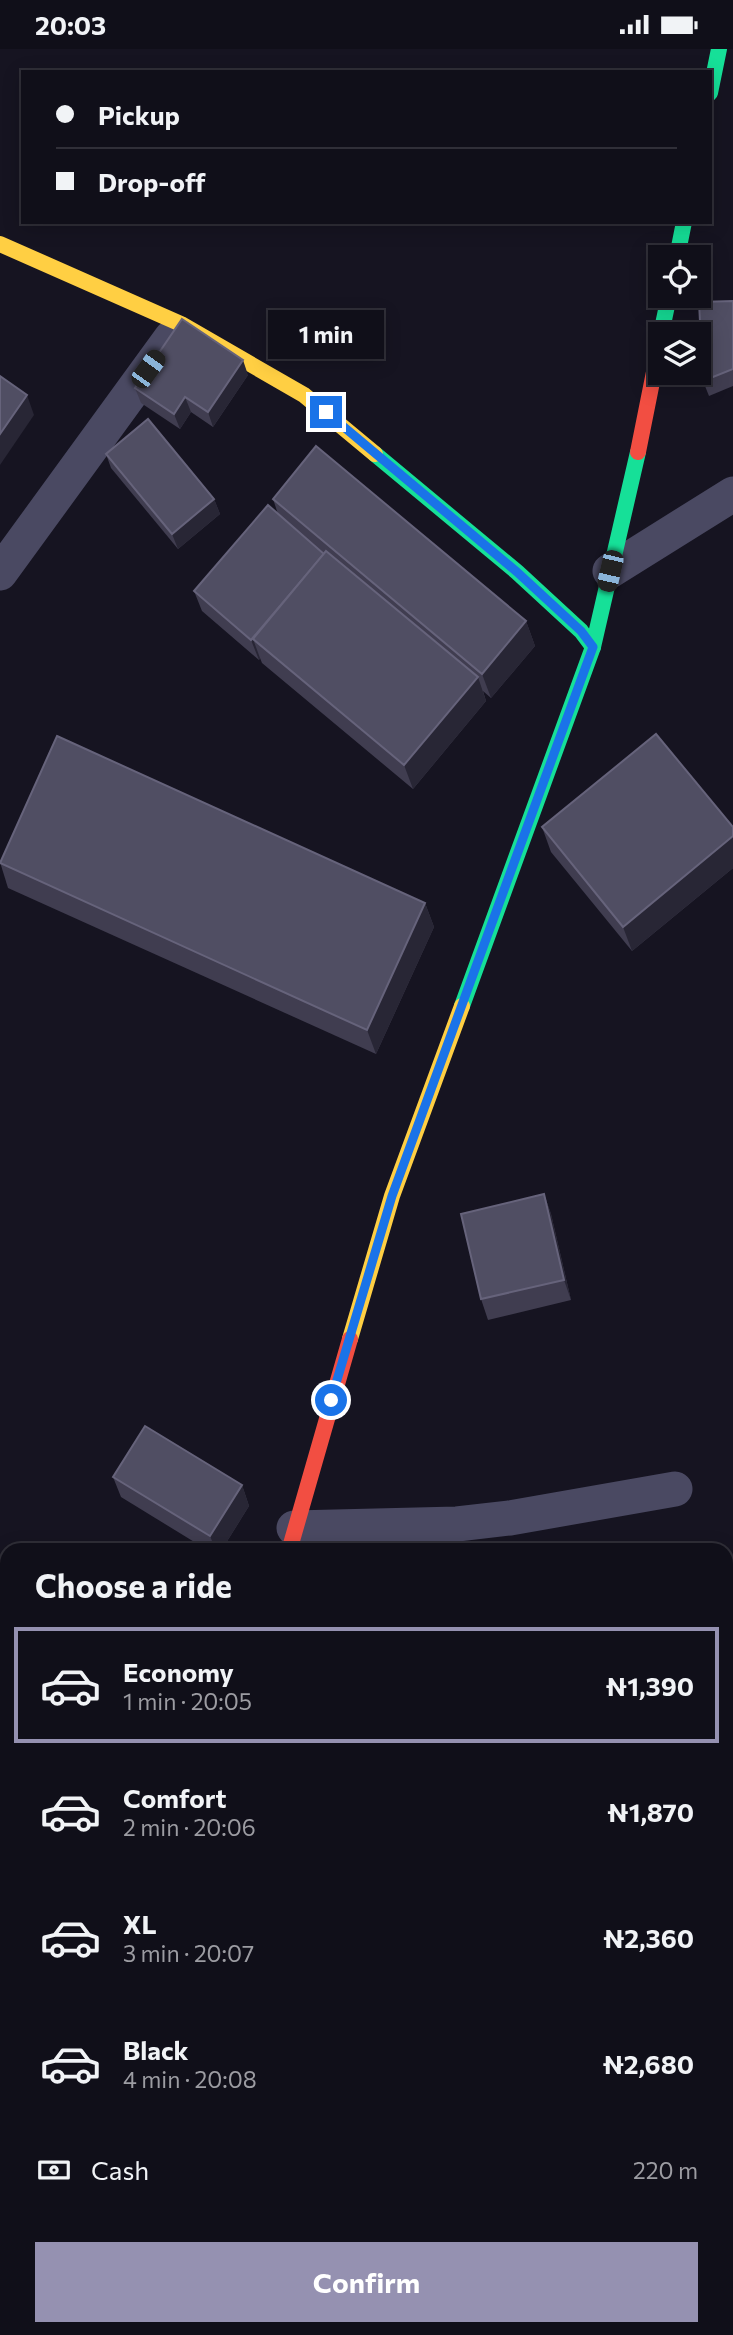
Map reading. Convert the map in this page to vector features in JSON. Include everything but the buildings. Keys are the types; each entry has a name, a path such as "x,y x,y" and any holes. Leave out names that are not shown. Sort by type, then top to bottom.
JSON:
{"street":[{"path":"712,83 719,49"},
{"path":"679,245 684,224"},
{"path":"0,244 181,324 304,394 517,572 581,631 593,647"},
{"path":"0,573 181,324"},
{"path":"651,385 593,647 392,1196 292,1539 510,1518 674,1489"},
{"path":"610,571 733,494"}],"traffic: fast":[{"path":"712,83 719,49"},
{"path":"679,245 684,224"},
{"path":"664,322 666,308"},
{"path":"462,1006 593,647 638,452"},
{"path":"375,454 517,572 581,631 593,647"}],"traffic: slow":[{"path":"0,244 181,324 304,395 375,454"},
{"path":"350,1339 392,1196 462,1006"}],"traffic: jam":[{"path":"638,452 651,385"},
{"path":"291,1543 350,1339"}],"route":[{"path":"326,412 517,572 581,631 593,647 392,1196 331,1400"}]}
